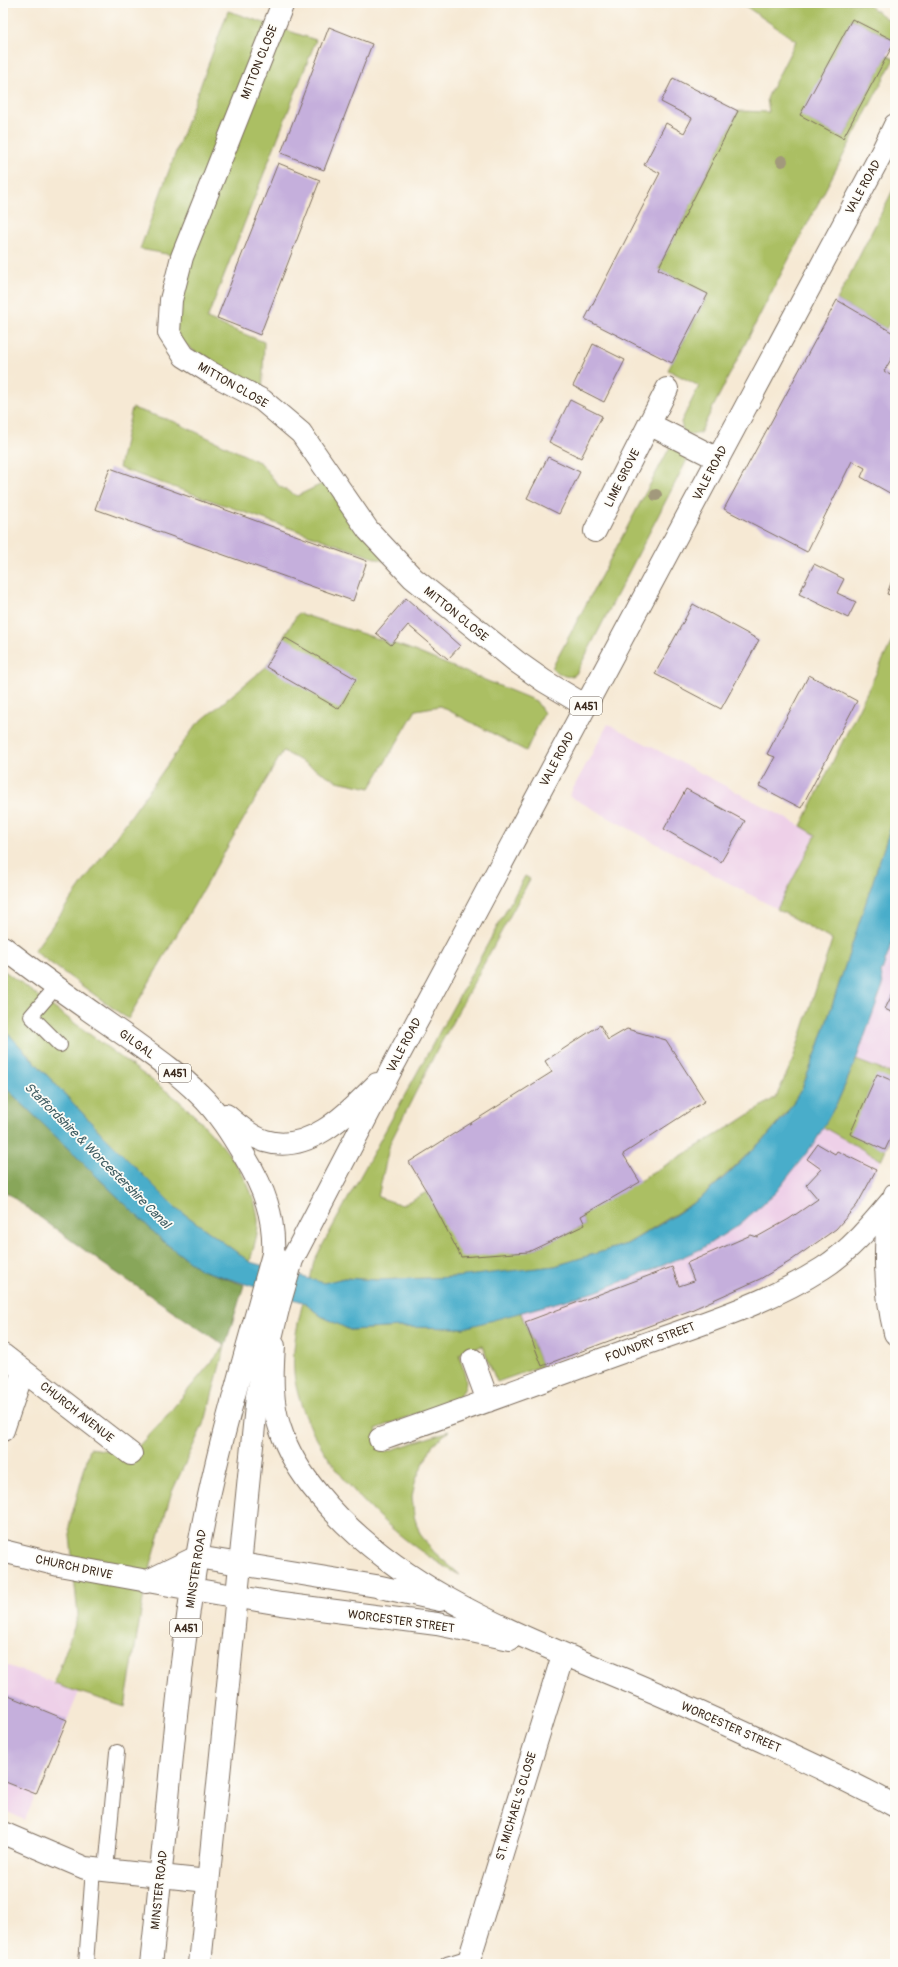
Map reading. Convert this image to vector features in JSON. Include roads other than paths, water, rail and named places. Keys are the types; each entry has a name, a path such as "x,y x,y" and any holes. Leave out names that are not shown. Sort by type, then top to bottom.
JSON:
{"main road":[{"name":"MITTON CLOSE","path":"283,3 182,257 171,300 169,333 184,356 211,373 262,400 300,433 368,530 413,578 517,662 544,681 586,706"},
{"name":"A451","path":"888,146 895,125"},
{"name":"VALE ROAD","path":"282,1257 392,1068 718,459 888,146"},
{"name":"LIME GROVE","path":"594,531 667,388"},
{"path":"649,424 718,459"},
{"name":"GILGAL","path":"3,947 56,987 148,1052 199,1094 232,1135 260,1183 282,1257"},
{"path":"199,1094 248,1132 264,1141 289,1144 311,1137 341,1119 392,1068"},
{"path":"894,1196 886,1263 887,1290 895,1334"},
{"name":"FOUNDRY STREET","path":"380,1439 738,1310 823,1268 843,1253 871,1225 894,1196"},
{"name":"A451","path":"200,1964 257,1396 282,1257"},
{"name":"MINSTER ROAD","path":"150,1964 182,1660 197,1557 222,1442 272,1306"},
{"name":"WORCESTER STREET","path":"272,1306 275,1408 279,1426 293,1459 310,1484 339,1520 377,1553 454,1603 563,1655 654,1692 827,1770 895,1806"},
{"name":"CHURCH AVENUE","path":"3,1355 131,1454"},
{"path":"473,1360 488,1401"},
{"path":"3,1430 23,1371"},
{"name":"CHURCH DRIVE","path":"3,1551 59,1565 146,1582 192,1589"},
{"path":"146,1582 197,1557"},
{"name":"WORCESTER STREET","path":"197,1557 376,1586 454,1603"},
{"name":"WORCESTER STREET","path":"192,1589 237,1597 437,1624 495,1635 563,1655"},
{"name":"ST. MICHAEL'S CLOSE","path":"470,1958 563,1655"},
{"path":"3,1833 85,1868 208,1881"}],"lane":[{"path":"56,987 31,1016 60,1045"},
{"path":"86,1964 116,1752"},
{"path":"447,1964 470,1958"}],"water":[{"name":"Staffordshire & Worcestershire Canal","path":"895,814 895,935 881,973 883,985 856,1060 838,1101 815,1142 776,1192 740,1224 701,1249 595,1292 464,1328 402,1327 350,1330 321,1316 303,1302 201,1270 164,1242 3,1085 3,1028 101,1133 175,1207 250,1262 324,1283 344,1278 376,1280 456,1277 555,1266 627,1244 666,1221 701,1198 767,1136 785,1116 802,1088 818,1048"}]}
